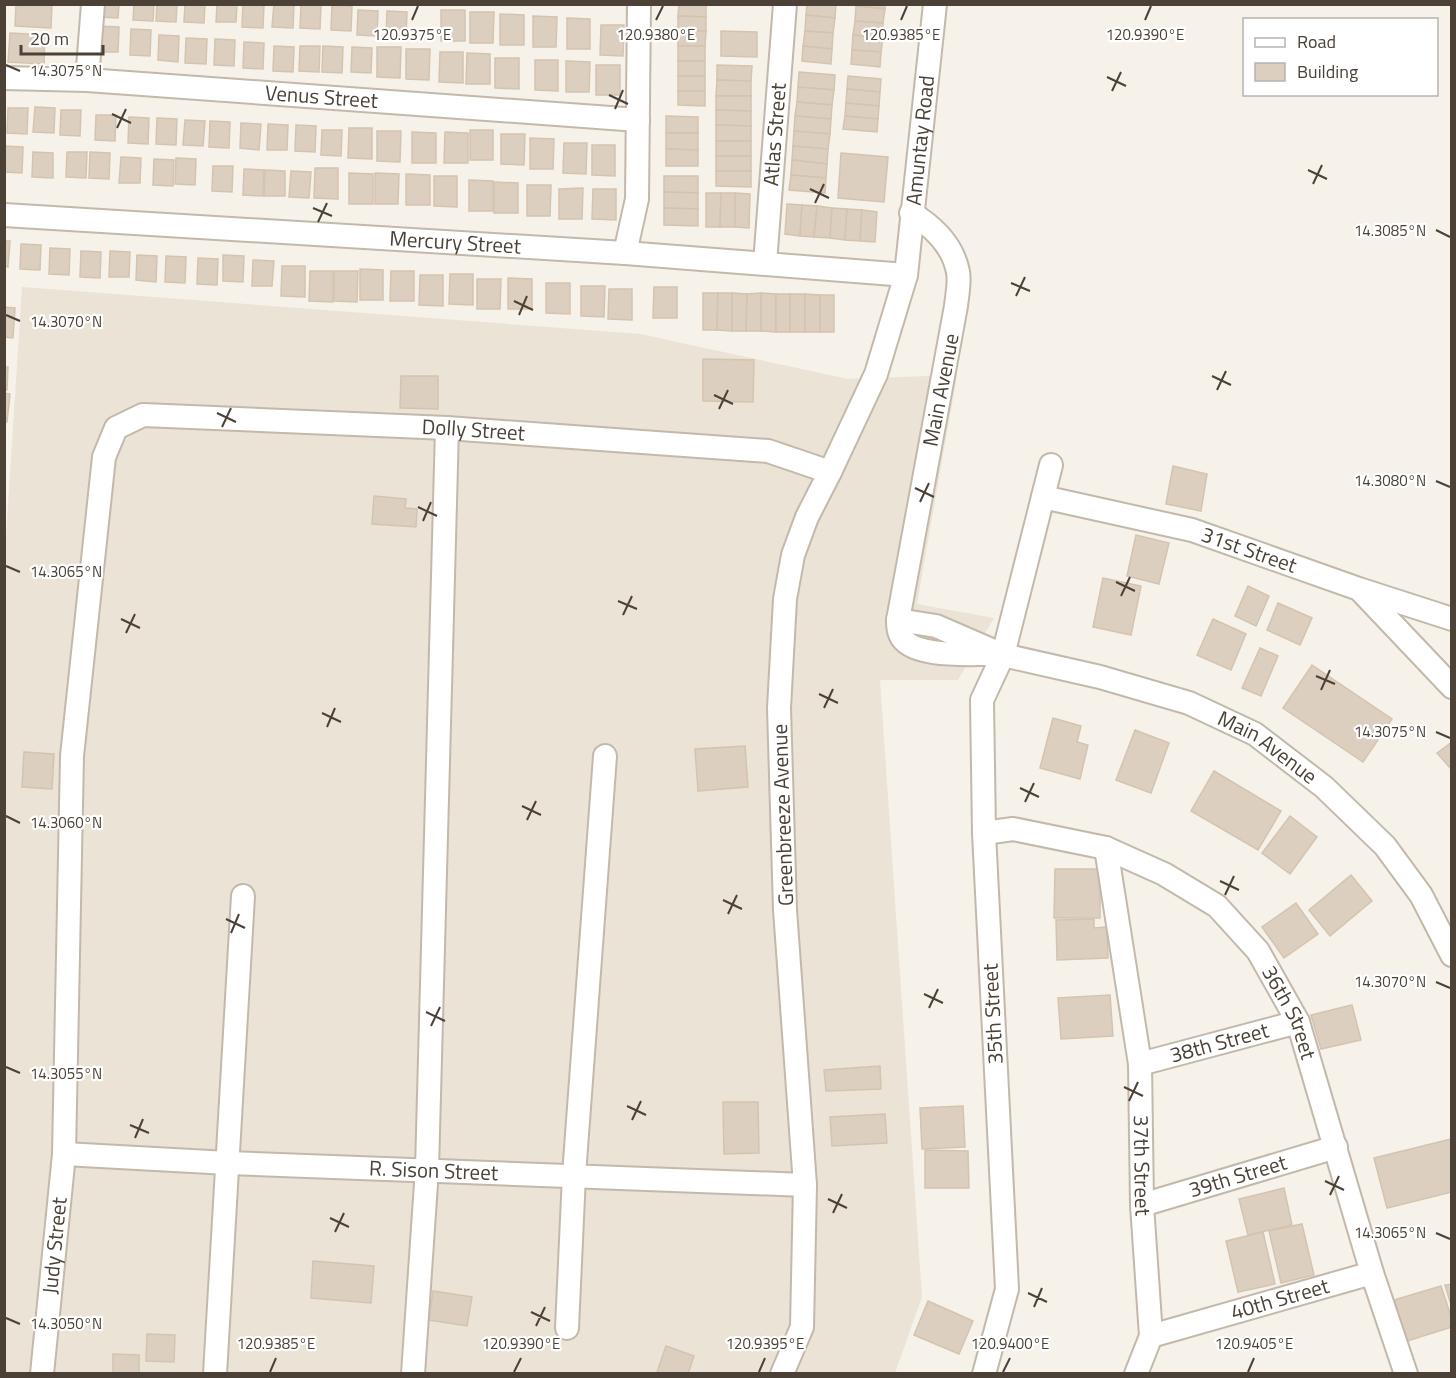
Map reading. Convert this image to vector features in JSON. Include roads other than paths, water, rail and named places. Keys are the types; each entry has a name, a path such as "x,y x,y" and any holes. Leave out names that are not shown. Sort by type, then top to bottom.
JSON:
{"street":[{"path":"87,80 93,4"},
{"path":"625,253 638,199 639,4"},
{"name":"Atlas Street","path":"765,263 785,4"},
{"name":"Amuntay Road","path":"906,276 935,4"},
{"name":"Venus Street","path":"4,78 87,80 638,120"},
{"name":"Main Avenue","path":"911,213 931,225 949,248 958,273 956,306 898,620 936,626 1002,654 1100,677 1189,703 1255,734 1324,787 1385,846 1421,896 1452,955"},
{"name":"Mercury Street","path":"4,215 625,253 906,276"},
{"name":"Greenbreeze Avenue","path":"782,1374 802,1327 805,1185 785,910 779,708 785,599 792,555 807,517 876,374 906,276"},
{"name":"Dolly Street","path":"116,428 143,415 447,428 768,451 830,472"},
{"name":"Judy Street","path":"42,1374 64,1154 72,756 104,458 116,428"},
{"path":"413,1374 427,1169 447,428"},
{"path":"1002,654 1051,465"},
{"name":"31st Street","path":"1043,497 1192,531 1452,619"},
{"path":"1359,589 1452,687"},
{"name":"35th Street","path":"984,1374 1007,1289 984,832 982,700 1002,654"},
{"path":"567,1328 574,1175 605,756"},
{"name":"36th Street","path":"984,832 1013,829 1106,848 1164,874 1216,906 1258,951 1298,1022 1372,1273 1406,1374"},
{"name":"37th Street","path":"1106,848 1140,1064 1142,1205 1152,1336 1136,1374"},
{"path":"215,1374 243,896"},
{"name":"38th Street","path":"1140,1064 1298,1022"},
{"name":"39th Street","path":"1142,1205 1336,1147"},
{"name":"R. Sison Street","path":"64,1154 228,1163 805,1185"},
{"name":"40th Street","path":"1152,1336 1372,1273"}]}
